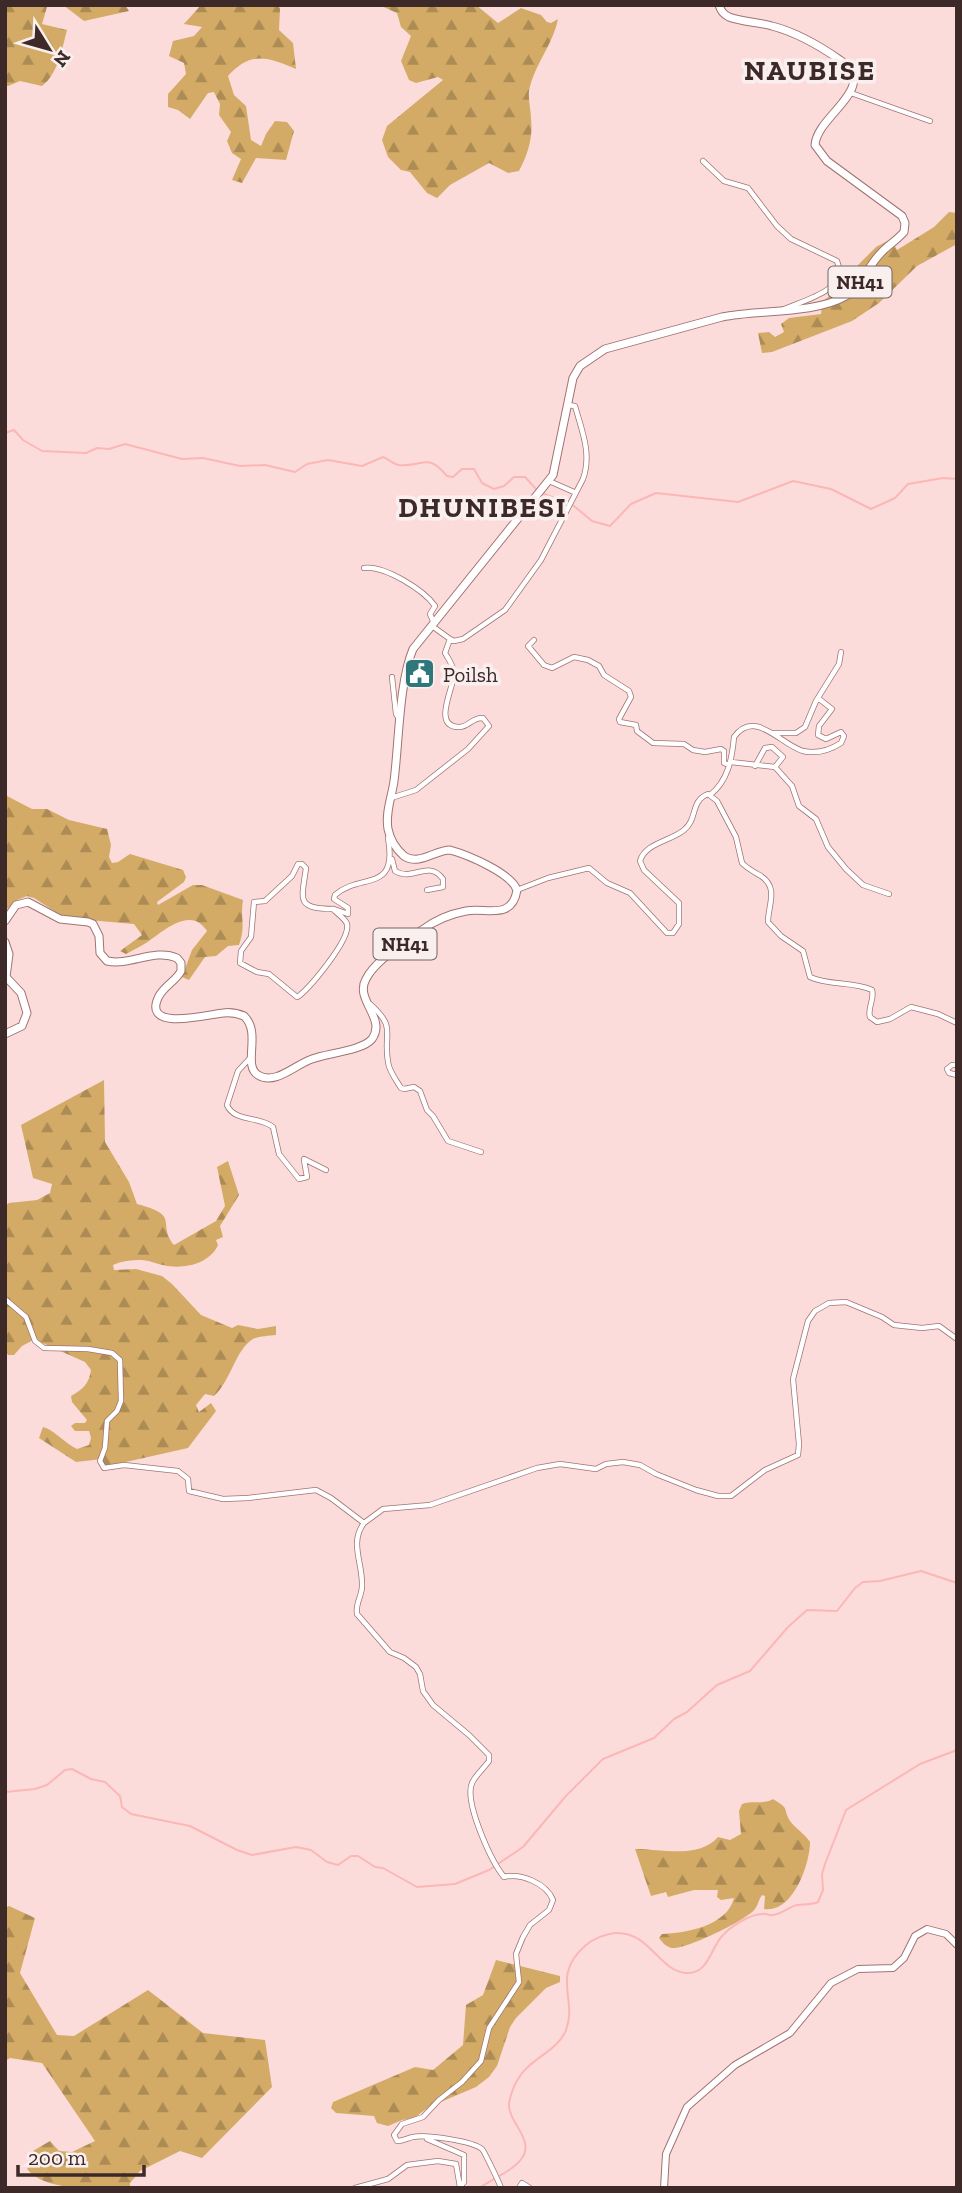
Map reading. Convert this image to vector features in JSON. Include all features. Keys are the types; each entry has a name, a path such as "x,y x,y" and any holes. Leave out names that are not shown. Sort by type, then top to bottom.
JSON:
{"highway":[{"path":"720,8 730,17 781,29 844,62 853,74 851,93"},
{"name":"NH41","path":"365,999 363,986 369,974 425,928 461,912 502,910 512,902 517,890 515,884 506,876 454,851 441,851 417,859 407,858 393,842 388,828 388,815 410,656 418,642 549,481 556,466 573,378 580,366 605,349 732,315 800,309 833,302 855,289 877,256 904,232 905,223 902,216 827,161 816,145 818,132 851,93"},
{"path":"5,921 16,905 28,902 60,919 93,924 99,936 100,953 107,961 120,962 162,955 175,957 181,963 181,971 159,995 156,1004 158,1010 166,1017 179,1020 222,1013 241,1015 249,1021 252,1029 251,1057 255,1073 262,1077 272,1078 310,1059 363,1045 373,1035 375,1023 365,999"},
{"path":"5,942 9,954 6,977 21,993 27,1013 22,1026 5,1034"}],"main road":[{"path":"664,2188 666,2154 687,2107 735,2065 790,2033 831,1983 858,1969 893,1968 904,1958 915,1936 927,1929 946,1934 957,1945"}],"street":[{"path":"851,93 930,121"},
{"path":"703,161 724,181 748,188 776,226 791,239 837,261 838,279 831,288 783,309"},
{"path":"364,568 376,568 388,573 414,587 433,602 435,606 430,616 433,624 454,641 463,639 505,610 541,560 587,467 584,432 575,406 568,405"},
{"path":"549,481 574,492"},
{"path":"391,798 416,790 468,749 489,726 486,720 477,717 461,727 454,726 445,714 444,708 454,677 454,670 445,653 450,639"},
{"path":"534,640 528,646 544,665 552,668 574,657 588,660 598,666 604,675 629,691 631,696 620,722 636,725 637,731 653,743 684,744 693,750 705,752 721,749 724,751 724,763 775,767 792,786 799,806 816,820 828,847 846,869 859,883 889,894"},
{"path":"772,733 796,733 803,729 839,664 841,652"},
{"path":"392,677 396,713 401,719"},
{"path":"517,890 548,878 589,868 607,883 630,893 667,933 673,933 679,924 679,903 640,866 642,856 649,848 685,830 691,823 694,807 699,799 710,795 723,782 730,764 734,737 741,730 757,726 806,751 823,751 841,743 844,736 841,732 826,739 818,735 819,726 832,709 818,698"},
{"path":"755,766 765,748 772,747 783,757 775,767"},
{"path":"710,795 721,808 736,837 742,863 771,885 772,900 768,922 781,936 803,951 810,976 817,980 869,988 874,993 870,1017 877,1022 911,1007 938,1014 957,1023"},
{"path":"388,815 386,825 395,871 407,875 428,869 439,874 444,883 443,887 427,890"},
{"path":"332,909 346,921 348,930 327,965 299,996 269,974 257,972 240,963 241,951 251,937 254,902 265,901 292,876 298,864 306,868 303,895 308,907 332,909 349,913 348,908 334,899 335,895 340,890 372,881 387,869 391,858"},
{"path":"365,999 387,1023 388,1065 401,1088 414,1087 419,1091 426,1110 452,1144 468,1146 481,1152"},
{"path":"251,1057 238,1072 227,1105 229,1110 235,1115 270,1124 275,1132 279,1154 299,1179 307,1177 305,1159 326,1170"},
{"path":"957,1065 947,1069 949,1073 957,1075"},
{"path":"5,1299 26,1317 35,1341 44,1348 88,1349 112,1353 120,1360 121,1401 117,1411 107,1421 100,1461 104,1468 124,1465 178,1471 188,1479 189,1491 223,1499 316,1490 364,1523"},
{"path":"501,2188 486,2155 475,2145 458,2140 423,2137 397,2141 394,2135 402,2124 423,2117 481,2061 489,2028 519,1982 516,1954 523,1937 530,1925 549,1910 553,1900 545,1890 530,1880 519,1875 504,1877 483,1842 469,1795 473,1781 489,1761 489,1755 433,1706 423,1691 416,1667 390,1652 357,1614 356,1607 362,1585 357,1536 364,1523 383,1509 430,1505 537,1468 560,1464 596,1469 606,1464 631,1463 696,1490 718,1496 731,1496 765,1470 798,1455 793,1379 810,1315 820,1307 829,1303 846,1302 894,1325 922,1328 939,1326 957,1339"},
{"path":"355,2188 388,2179 407,2165 439,2161 456,2164 460,2187 464,2182 464,2155 423,2137"},
{"path":"519,2188 522,2183 530,2188"}],"green space":[{"path":"5,5 61,5 47,7 42,24 67,30 56,68 42,86 20,81 5,85"},
{"path":"63,5 125,5 129,11 84,21"},
{"path":"201,5 278,5 279,30 293,43 296,69 268,59 260,59 244,63 228,76 234,95 246,106 251,140 261,146 275,121 287,122 294,131 286,160 256,158 242,183 232,180 241,159 232,153 227,141 231,132 219,115 220,104 214,92 208,93 190,119 178,110 168,107 168,94 186,74 184,63 169,56 173,41 194,36 202,27 184,24"},
{"path":"379,5 476,5 498,23 521,8 541,15 547,22 558,19 531,82 530,139 519,171 508,173 489,163 450,185 437,198 427,193 410,172 401,170 388,157 382,140 387,126 443,80 438,77 416,83 409,80 401,61 411,36 401,27 397,13"},
{"path":"949,212 957,213 957,244 917,266 879,303 852,321 772,352 762,353 758,333 769,332 775,337 784,332 781,324 789,318 821,314 823,301 844,285 858,265 876,247 891,239 897,250 934,227"},
{"path":"5,795 32,809 47,809 69,820 107,829 112,863 130,854 183,870 186,877 184,882 157,902 158,905 193,885 202,885 243,900 239,945 228,946 216,956 205,957 189,980 182,977 192,950 207,931 193,920 176,923 126,954 120,951 142,935 134,924 65,918 27,896 17,900 5,911"},
{"path":"104,1080 105,1142 129,1182 137,1204 164,1216 169,1237 174,1245 216,1221 225,1206 217,1167 228,1161 239,1195 220,1226 223,1237 216,1240 218,1245 209,1257 195,1264 178,1267 144,1260 130,1261 113,1265 114,1270 136,1269 162,1276 201,1315 232,1328 238,1325 258,1329 276,1326 276,1335 255,1338 247,1344 220,1390 214,1396 205,1394 196,1405 199,1412 211,1403 216,1411 188,1448 108,1466 102,1459 76,1462 39,1438 43,1427 77,1449 89,1445 89,1431 75,1431 71,1426 85,1423 87,1420 72,1402 71,1396 89,1379 91,1370 85,1362 38,1341 37,1338 22,1346 14,1355 8,1355 5,1350 5,1206 9,1203 37,1200 50,1193 52,1184 33,1178 21,1125"},
{"path":"773,1799 784,1807 790,1821 810,1842 803,1875 791,1896 783,1904 764,1909 765,1896 762,1895 750,1914 729,1927 679,1947 666,1945 659,1938 662,1934 693,1930 714,1921 730,1908 734,1898 721,1900 717,1897 718,1890 694,1890 668,1897 666,1892 651,1896 635,1849 691,1850 710,1844 718,1837 730,1840 741,1834 739,1811 742,1804"},
{"path":"9,1906 35,1918 20,1973 57,2035 74,2036 148,1990 203,2033 265,2040 272,2087 202,2158 180,2151 140,2171 130,2183 130,2188 60,2186 36,2177 27,2169 37,2157 33,2151 50,2141 59,2151 72,2152 95,2141 42,2063 10,2058 5,2061 5,1908"},
{"path":"496,1960 560,1976 560,1982 546,1988 516,2018 510,2027 497,2066 489,2077 476,2087 429,2107 414,2118 388,2126 377,2123 374,2116 336,2113 331,2108 333,2102 415,2067 433,2070 463,2045 466,2005 483,1995"}],"waterway":[{"path":"5,433 14,430 23,440 42,451 86,453 97,448 109,449 125,444 182,459 203,458 240,466 265,465 295,472 307,464 328,460 362,466 383,457 399,465 430,462 447,476 453,477 462,469 474,469 482,483 494,489 504,486 514,477 525,477 537,490"},
{"path":"542,493 574,506 592,521 610,526 631,504 656,493 738,502 793,481 831,489 871,509 895,498 908,484 943,478 957,479"},
{"path":"5,1792 47,1785 65,1770 72,1769 91,1779 105,1782 120,1796 122,1807 131,1814 190,1826 252,1855 296,1847 311,1850 327,1862 338,1865 351,1856 358,1856 417,1887 455,1884 489,1870 523,1847 565,1797 603,1759 654,1738 717,1685 750,1671 788,1627 807,1610 837,1611 863,1582 880,1581 921,1571 957,1583"},
{"path":"479,2188 513,2167 522,2158 525,2144 510,2111 511,2094 523,2072 557,2044 566,2030 569,2019 569,1967 586,1945 607,1934 627,1934 637,1938 677,1971 687,1973 701,1969 720,1938 742,1921 758,1914 773,1915 797,1905 818,1902 823,1890 822,1874 825,1864 846,1810 920,1764 957,1750"}],"place":[{"name":"Poilsh","path":"420,674"}],"district":[{"name":"NAUBISE","path":"810,70"},
{"name":"DHUNIBESI","path":"483,507"}]}
